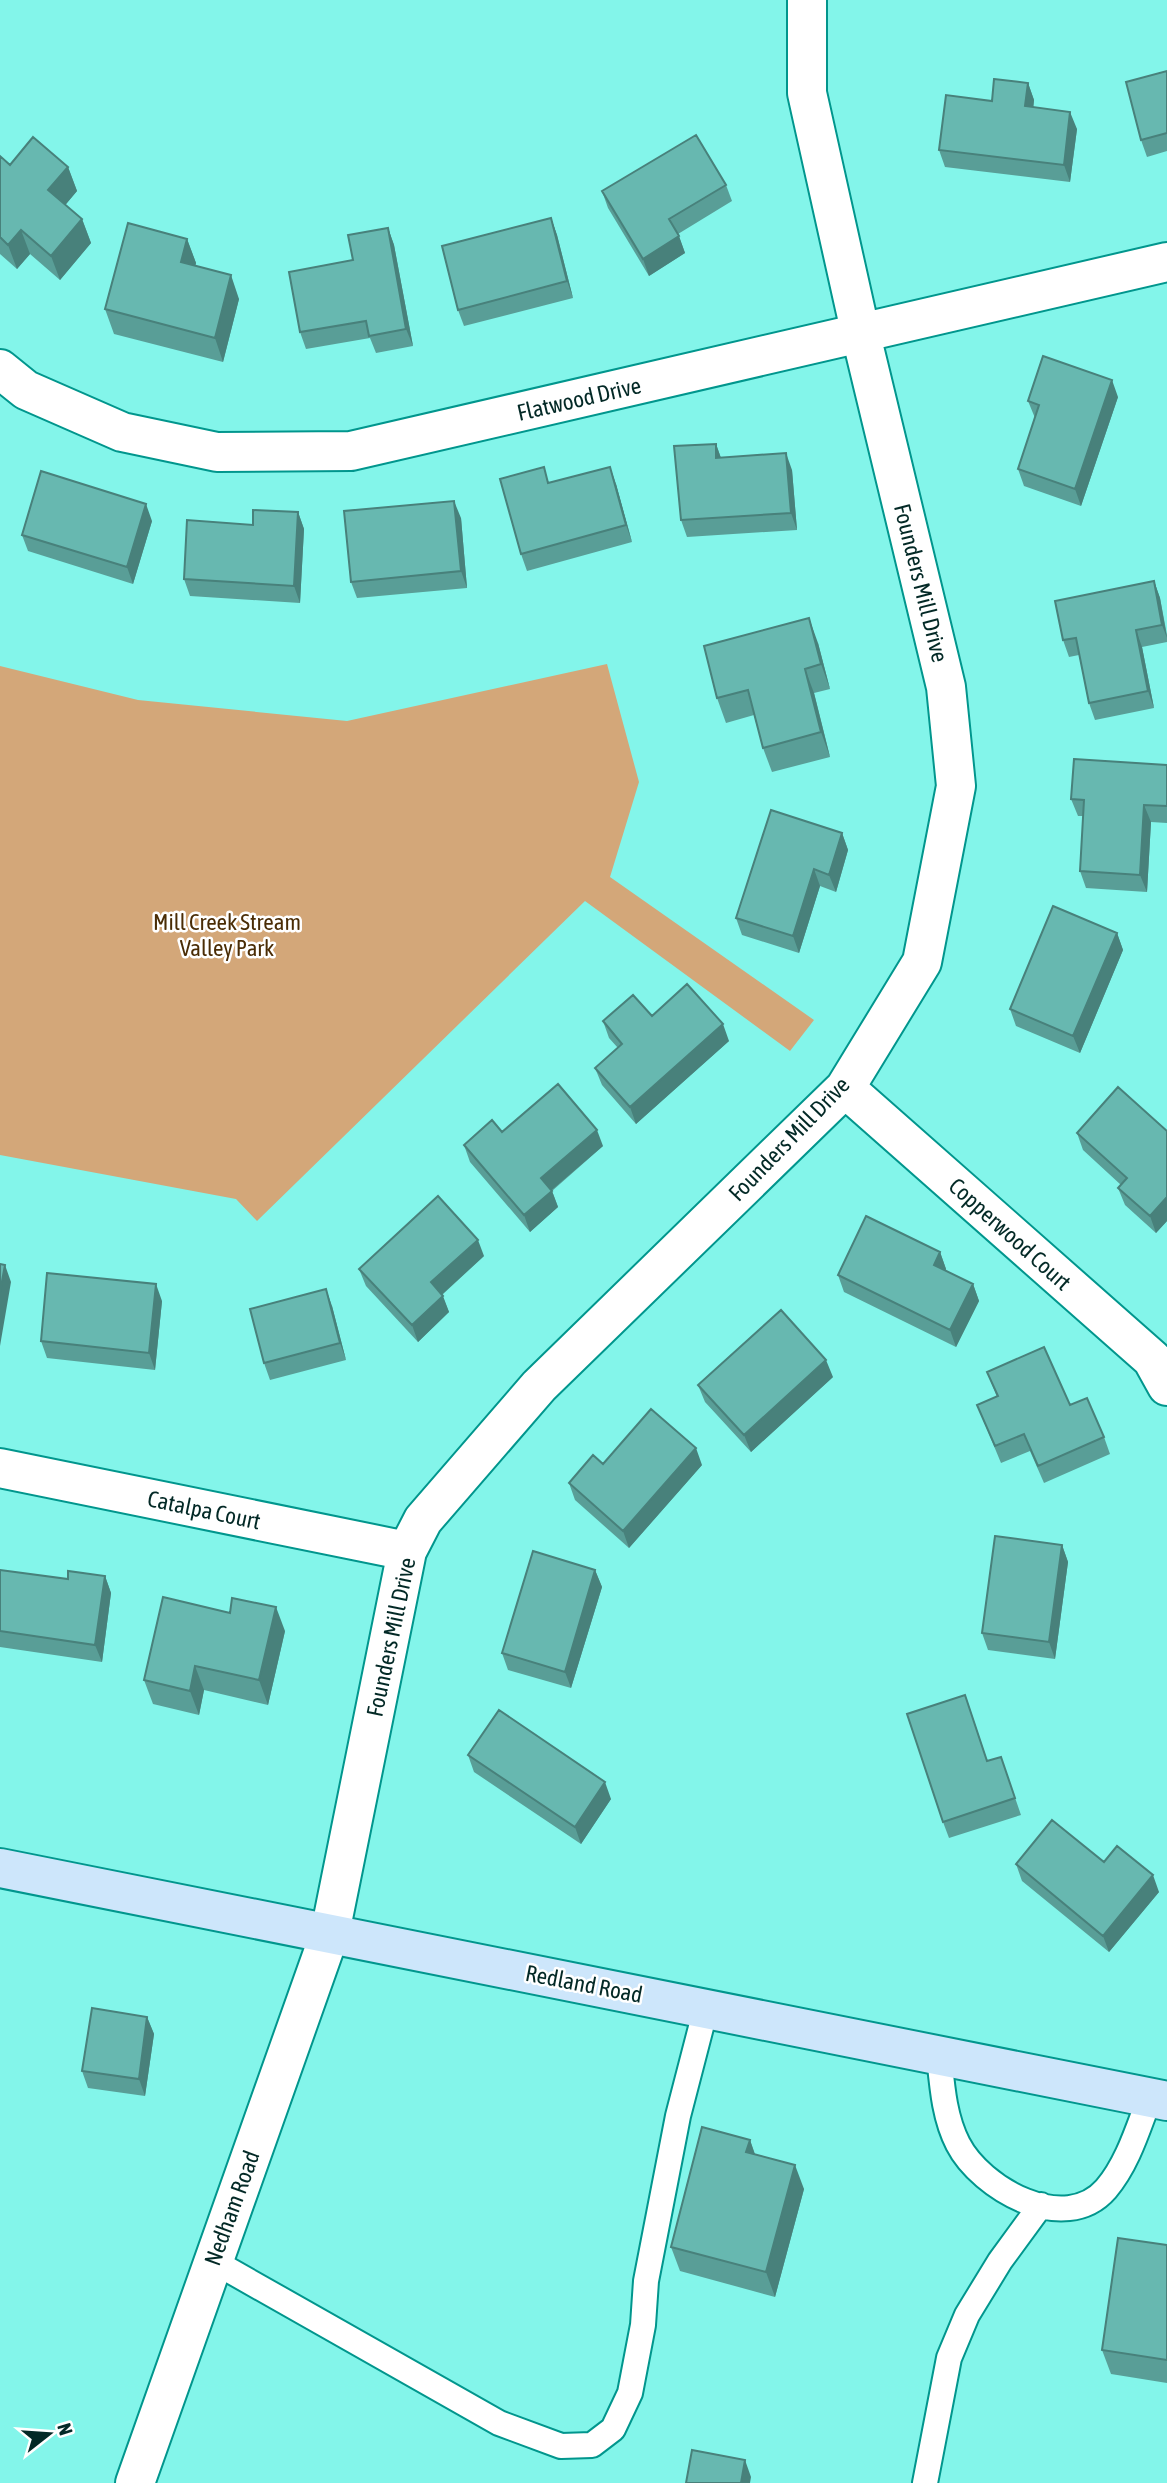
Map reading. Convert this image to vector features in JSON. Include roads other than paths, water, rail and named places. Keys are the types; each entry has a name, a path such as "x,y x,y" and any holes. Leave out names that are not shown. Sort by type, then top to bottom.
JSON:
{"main road":[{"name":"Redland Road","path":"0,1868 1159,2099"}],"street":[{"name":"Founders Mill Drive","path":"330,1933 407,1551 423,1520 539,1386 845,1088 922,962 956,786 946,687 861,335 807,93 807,0"},
{"name":"Flatwood Drive","path":"0,369 26,390 122,432 217,452 351,451 1167,262"},
{"name":"Copperwood Court","path":"845,1088 1152,1359 1167,1386"},
{"name":"Catalpa Court","path":"0,1468 407,1551"},
{"name":"Nedham Road","path":"135,2483 330,1933"}],"lane":[{"path":"213,2261 499,2423 561,2446 592,2445 613,2429 630,2393 643,2325 646,2281 679,2108 706,2008"},
{"path":"939,2055 946,2113 958,2145 975,2169 999,2190 1023,2201 1059,2209 1081,2206 1105,2191 1159,2099"},
{"path":"925,2483 949,2358 967,2315 1000,2261 1041,2205"}],"park label":[{"name":"Mill Creek Stream Valley Park","path":"227,935"}]}
